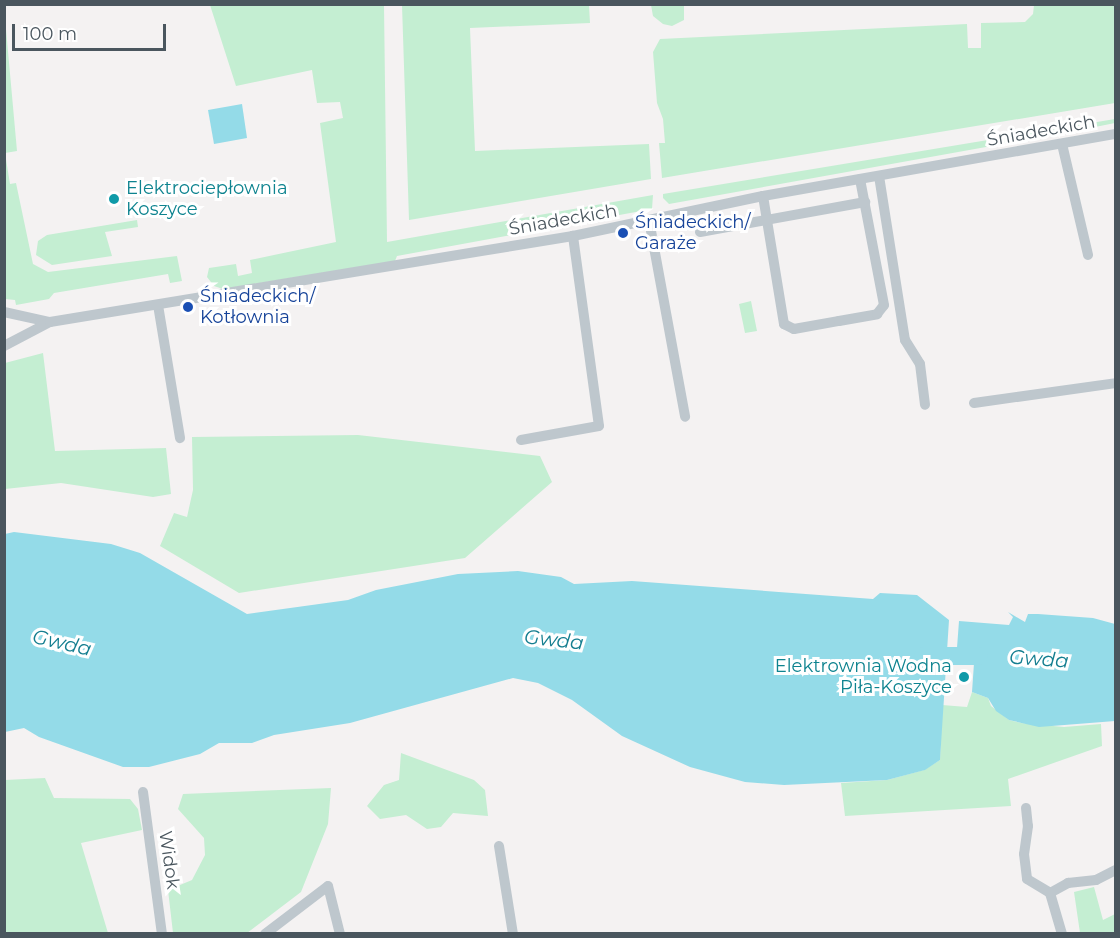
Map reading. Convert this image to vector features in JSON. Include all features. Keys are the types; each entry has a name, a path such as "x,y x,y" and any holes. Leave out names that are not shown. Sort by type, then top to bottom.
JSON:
{"street":[{"name":"Śniadeckich","path":"50,322 573,236 763,196 1116,134"},
{"path":"1062,144 1088,255"},
{"path":"879,176 905,340 920,364 925,405"},
{"path":"763,196 784,324 794,329 860,318 880,312 884,304 860,178"},
{"path":"700,232 865,202"},
{"path":"649,220 685,417"},
{"path":"521,440 599,426 573,236"},
{"path":"158,305 180,438"},
{"path":"4,312 50,322"},
{"path":"4,346 50,322"},
{"path":"974,403 1116,383"},
{"name":"Widok","path":"143,792 162,933"},
{"path":"1026,808 1028,826 1024,854 1028,879 1050,893 1062,933"},
{"path":"499,846 513,933"},
{"path":"1050,893 1068,883 1096,880 1116,870"},
{"path":"265,933 328,886 340,933"}],"green space":[{"path":"210,5 384,5 387,242 653,195 652,209 397,256 395,261 223,289 214,286 207,277 209,268 236,264 238,276 252,273 250,260 336,242 320,123 343,118 340,102 317,103 312,70 236,86"},
{"path":"402,5 589,5 590,23 470,28 475,151 649,144 651,179 409,220"},
{"path":"651,5 684,5 684,20 672,26 663,24 653,16"},
{"path":"1034,5 1115,5 1115,103 662,178 659,143 665,143 663,119 657,103 653,52 660,39 967,24 968,48 981,48 981,23 1025,22 1033,14"},
{"path":"4,7 17,151 5,153 10,184 16,183 33,264 48,272 177,256 182,281 170,283 168,274 54,293 49,299 16,305 15,300 5,299"},
{"path":"1115,119 1115,123 1075,131 669,204 663,198 663,194"},
{"path":"137,220 138,227 105,232 112,256 52,265 36,255 38,241 47,235"},
{"path":"751,301 757,331 745,333 739,304"},
{"path":"43,353 55,451 166,448 171,494 153,497 61,483 5,489 5,363"},
{"path":"358,435 540,456 552,482 465,558 239,593 160,546 174,513 187,517 193,490 192,437"},
{"path":"972,692 988,698 991,706 1009,720 1021,723 1064,727 1101,724 1102,746 1008,779 1011,806 845,816 841,783 887,780 924,770 940,760 942,705 967,707"},
{"path":"401,753 474,780 485,790 488,816 453,813 441,827 427,829 406,815 380,819 367,806 384,785 399,780"},
{"path":"45,778 54,798 130,799 138,809 142,830 81,843 108,933 5,933 5,780"},
{"path":"331,788 328,824 301,892 247,933 173,933 168,890 192,880 205,855 204,838 178,809 183,794"},
{"path":"1094,887 1103,920 1115,914 1115,933 1080,933 1074,892"}],"water":[{"path":"242,104 247,138 214,144 208,110"},
{"path":"14,532 111,544 140,553 247,614 348,600 376,590 458,574 518,571 561,577 574,584 632,581 873,599 880,593 917,595 949,620 940,760 925,770 887,780 784,785 745,782 690,767 622,736 572,700 538,683 513,678 350,723 274,735 252,743 219,743 200,754 149,767 123,767 39,737 24,728 5,732 5,534"},
{"path":"1008,612 1025,622 1028,614 1038,614 1093,618 1115,624 1115,721 1039,727 1009,720 996,711 988,698 972,692 974,663 956,661 959,621 1009,625 1013,617"}],"waterway":[{"name":"Gwda","path":"923,656 979,656"}],"place":[{"name":"Elektrociepłownia Koszyce","path":"114,199"},
{"name":"Śniadeckich/ Garaże","path":"623,233"},
{"name":"Śniadeckich/ Kotłownia","path":"188,307"},
{"name":"Elektrownia Wodna Piła-Koszyce","path":"964,677"}]}
